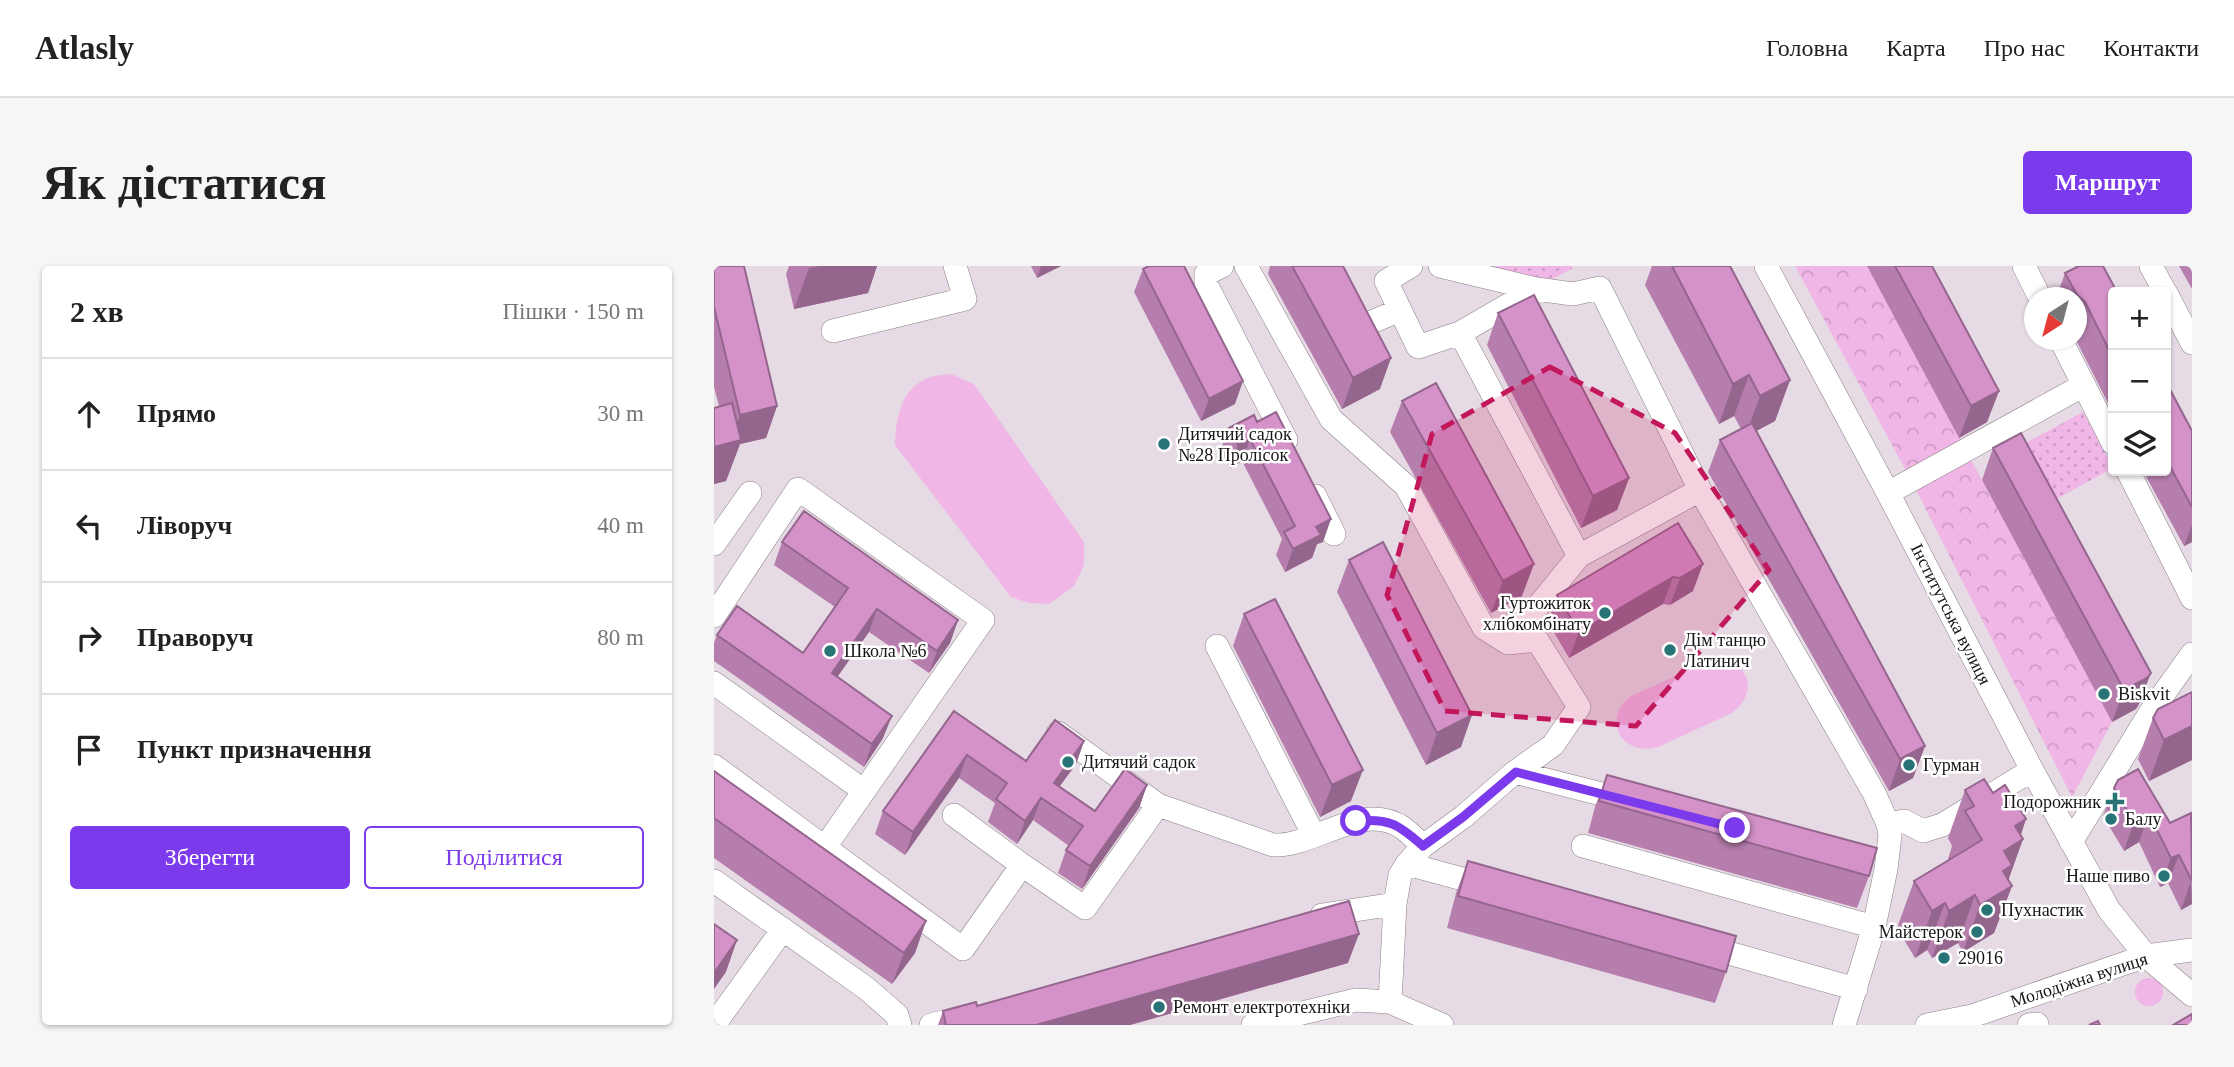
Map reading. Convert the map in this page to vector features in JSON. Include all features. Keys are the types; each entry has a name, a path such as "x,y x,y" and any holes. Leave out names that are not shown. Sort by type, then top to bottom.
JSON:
{"street":[{"path":"833,331 965,299 955,266"},
{"path":"1222,266 1206,274 1206,284 1334,534"},
{"path":"1440,266 1536,289 1573,294 1600,288 1700,490 1874,793 1890,835 1886,869 1874,927 1844,1025"},
{"name":"Інститутська вулиця","path":"1766,266 2109,911 2146,956 2192,996"},
{"path":"2024,266 2034,287"},
{"path":"2151,266 2163,287"},
{"path":"1406,267 1386,281 1418,347 1460,333 1536,289"},
{"path":"1251,268 1331,419 1406,486 1484,628 1508,643 1537,640 1579,707 1553,745 1423,846 1407,864 1400,875 1395,904 1390,1002"},
{"path":"2171,303 2192,343"},
{"path":"1367,324 1400,310"},
{"path":"1460,333 1579,556"},
{"path":"2066,350 2108,433"},
{"path":"1888,493 2084,385"},
{"path":"2130,476 2192,598"},
{"path":"714,617 798,489 983,620 825,847"},
{"path":"1508,643 1579,556 1700,490"},
{"path":"714,544 750,493"},
{"path":"1217,646 1314,836"},
{"path":"2071,842 2150,713 2192,654"},
{"path":"714,683 864,791"},
{"path":"2150,713 2176,708"},
{"path":"1050,727 1158,805 1273,845 1286,845 1356,821 1376,819 1401,827 1423,846"},
{"path":"714,766 963,949 1022,865"},
{"path":"1888,824 1904,821 1923,831 1942,825 2032,770"},
{"path":"1516,772 1645,805"},
{"path":"954,815 1085,908 1158,805"},
{"path":"1583,846 1874,927"},
{"path":"1861,862 1886,869"},
{"path":"1407,864 1514,893"},
{"path":"714,881 866,988 897,1015 900,1025"},
{"path":"1295,923 1321,915 1395,904"},
{"path":"714,1025 783,929"},
{"path":"1686,941 1856,989"},
{"name":"Молодіжна вулиця","path":"1927,1025 1974,1020 2146,956 2192,950"},
{"path":"1253,1025 1356,1000 1390,1002 1442,1025"},
{"path":"931,1025 982,1012"}],"highlighted area":[{"path":"1550,367 1675,433 1769,570 1636,726 1445,711 1387,595 1432,434"}],"green space":[{"path":"1487,266 1572,266 1573,268 1541,285"},
{"path":"1795,266 1867,266 2112,722 2072,797 1911,480"},
{"path":"951,374 974,384 1084,542 1084,565 1074,586 1049,604 1029,603 1011,597 895,445 898,415 911,389 928,378"},
{"path":"2083,412 2108,459 2108,471 2047,504 2016,448"},
{"path":"1717,658 1737,665 1747,680 1746,697 1732,713 1658,747 1645,749 1634,746 1619,734 1617,715 1631,696"},
{"path":"2149,978 2159,982 2163,992 2159,1002 2149,1006 2139,1002 2135,992 2139,982"}],"building":[{"path":"714,266 744,266 777,406 740,415 714,307"},
{"path":"1149,266 1184,266 1243,381 1209,399 1143,269"},
{"path":"1292,266 1343,266 1391,358 1353,378"},
{"path":"1672,266 1730,266 1790,380 1760,396 1749,375 1733,384"},
{"path":"1895,266 1932,266 1999,391 1971,406"},
{"path":"2079,266 2103,266 2114,287 2108,287 2108,348 2087,306 2087,287 2073,287 2065,273"},
{"path":"1534,295 1629,478 1593,496 1498,313"},
{"path":"1436,383 1534,564 1503,581 1402,401"},
{"path":"2171,391 2192,431 2192,507 2171,468"},
{"path":"732,403 741,440 714,447 714,408"},
{"path":"1276,412 1331,519 1316,527 1321,535 1293,549 1284,532 1295,526 1250,439 1238,445 1229,428 1254,415 1257,422"},
{"path":"1752,423 1925,746 1900,759 1720,440"},
{"path":"2021,433 2151,673 2124,690 1993,448"},
{"path":"804,511 958,620 937,651 877,609 832,673 892,716 872,744 717,635 737,606 803,653 848,588 782,542"},
{"path":"1678,523 1703,564 1680,578 1673,577 1579,632 1557,595"},
{"path":"1383,542 1472,715 1437,733 1349,560"},
{"path":"1275,599 1363,770 1332,785 1244,614"},
{"path":"2192,692 2192,726 2164,740 2153,718 2158,709"},
{"path":"954,711 1026,761 1055,720 1084,741 1054,783 1095,811 1125,769 1147,785 1090,866 1066,850 1083,826 1041,798 1025,821 996,799 1007,783 967,755 913,832 883,811"},
{"path":"2138,769 2170,823 2191,813 2192,881 2179,855 2171,858 2149,814 2134,822 2114,788 2118,780"},
{"path":"714,771 926,921 904,953 714,818"},
{"path":"1607,775 1877,848 1869,876 1599,801"},
{"path":"1984,779 1993,793 2005,785 2026,819 2015,826 2023,839 2004,851 2012,865 2003,871 2012,886 1980,905 1975,895 1949,911 1945,903 1932,911 1914,881 1982,840 1965,811 1974,806 1965,790"},
{"path":"1468,861 1736,936 1726,972 1458,896"},
{"path":"1349,901 1359,934 1036,1025 946,1025 943,1011 976,1002 977,1006"},
{"path":"714,924 737,940 714,973"},
{"path":"2192,1014 2192,1025 2173,1025"}],"place":[{"name":"Дитячий садок №28 Пролісок","path":"1164,444"},
{"name":"Гуртожиток хлібкомбінату","path":"1605,613"},
{"name":"Дім танцю Латинич","path":"1670,650"},
{"name":"Школа №6","path":"830,651"},
{"name":"Biskvit","path":"2104,694"},
{"name":"Дитячий садок","path":"1068,762"},
{"name":"Гурман","path":"1909,765"},
{"name":"Подорожник","path":"2115,802"},
{"name":"Балу","path":"2111,819"},
{"name":"Наше пиво","path":"2164,876"},
{"name":"Пухнастик","path":"1987,910"},
{"name":"Майстерок","path":"1977,932"},
{"name":"29016","path":"1944,958"},
{"name":"Ремонт електротехніки","path":"1159,1007"}],"route":[{"path":"1356,821 1387,821 1401,827 1423,846 1463,817 1516,772 1735,828"}]}
